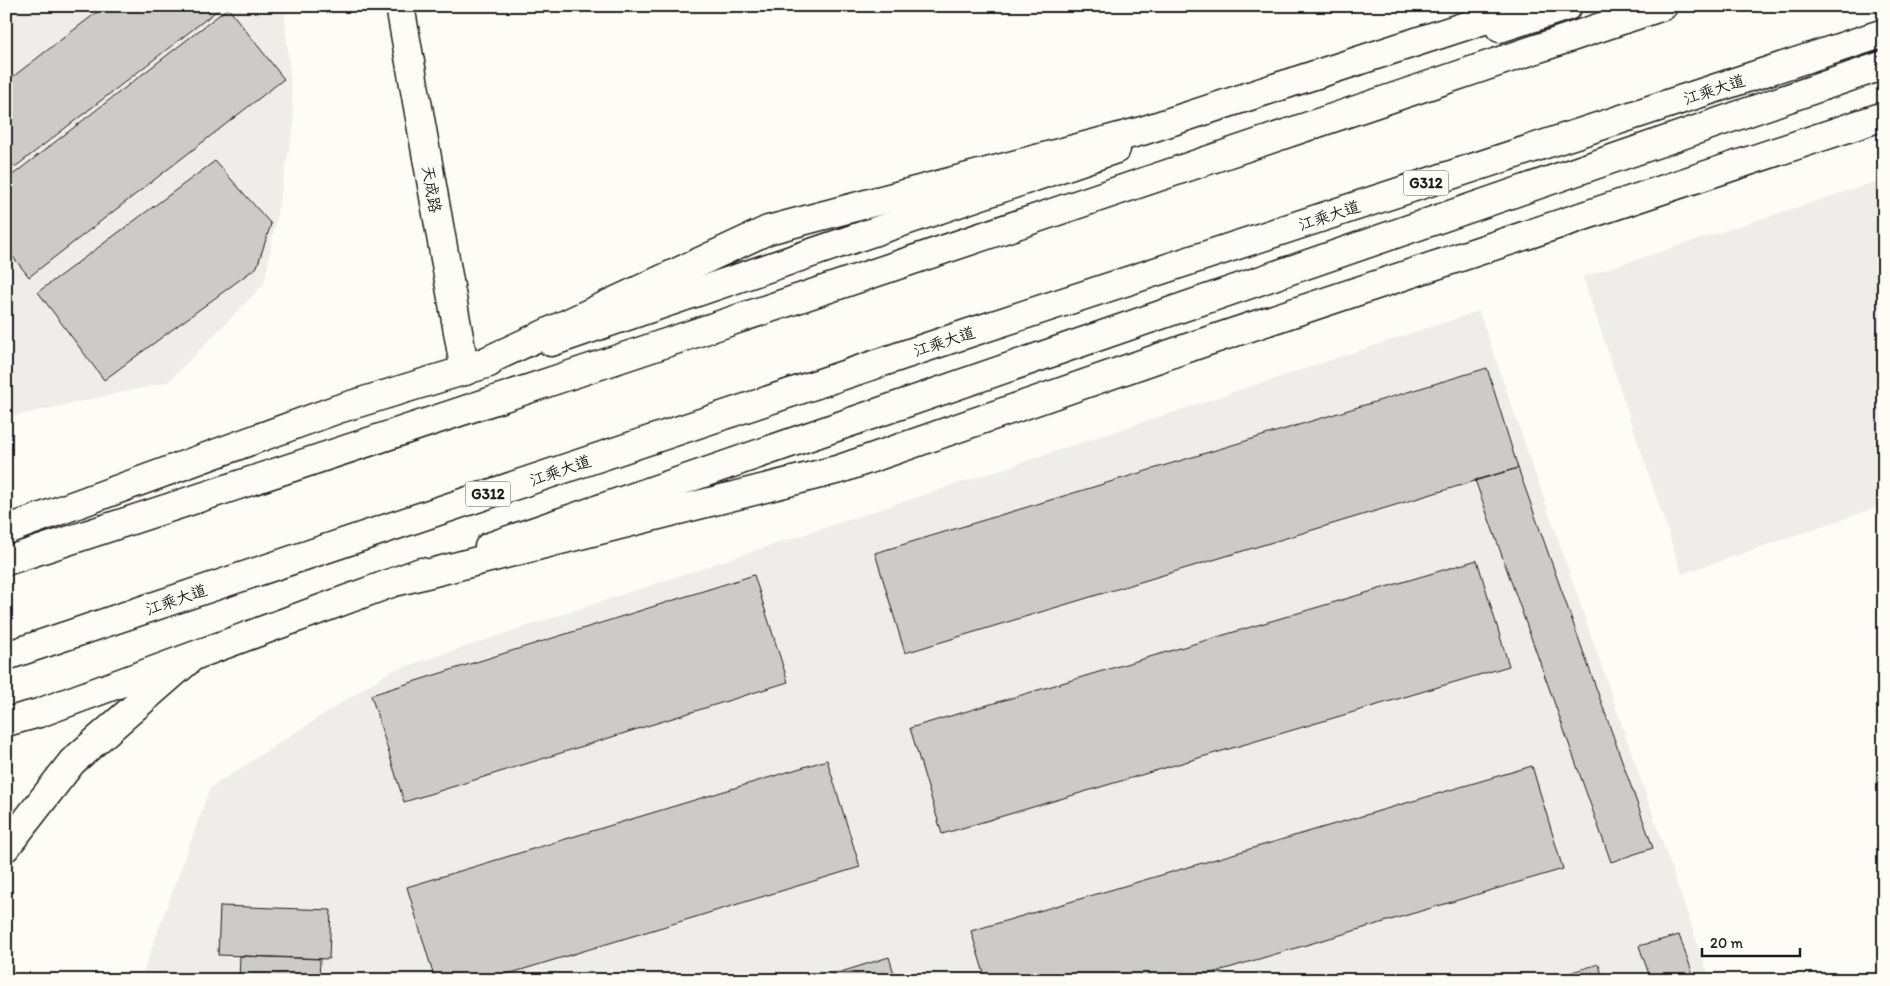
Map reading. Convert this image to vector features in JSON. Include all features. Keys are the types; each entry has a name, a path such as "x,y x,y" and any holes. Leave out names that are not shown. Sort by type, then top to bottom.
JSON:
{"main road":[{"name":"天成路","path":"400,6 465,371"},
{"path":"465,371 768,230 1142,131 1527,6"},
{"path":"6,530 338,409 465,371 1124,147 1568,6"},
{"path":"6,561 898,265 1663,6"},
{"name":"江乘大道","path":"6,656 969,333 1884,33"},
{"path":"6,722 39,713 496,545 1884,65"},
{"path":"399,581 840,469 1198,344 1884,116"},
{"path":"6,847 72,762 192,657"}],"shaded area":[{"path":"6,6 284,6 294,123 264,284 168,382 6,418"},
{"path":"1884,179 1884,505 1682,574 1583,277"},
{"path":"1479,311 1710,980 143,980 143,973 210,788 389,672"}],"building":[{"path":"105,6 223,6 15,167 6,156 6,82"},
{"path":"228,8 284,79 29,277 6,248 6,180"},
{"path":"215,161 271,224 257,267 104,380 38,292"},
{"path":"1487,368 1518,468 905,653 875,553"},
{"path":"1518,468 1653,848 1611,862 1475,480"},
{"path":"1477,560 1509,666 942,834 910,728"},
{"path":"754,575 788,682 404,802 371,695"},
{"path":"827,760 860,867 488,980 435,980 407,887"},
{"path":"1532,766 1563,869 1188,980 986,980 971,931"},
{"path":"220,906 331,910 329,959 218,955"},
{"path":"1679,935 1695,980 1651,980 1639,946"},
{"path":"240,956 320,959 319,980 239,980"},
{"path":"889,957 896,980 815,980"},
{"path":"1599,964 1603,980 1545,980"}]}
